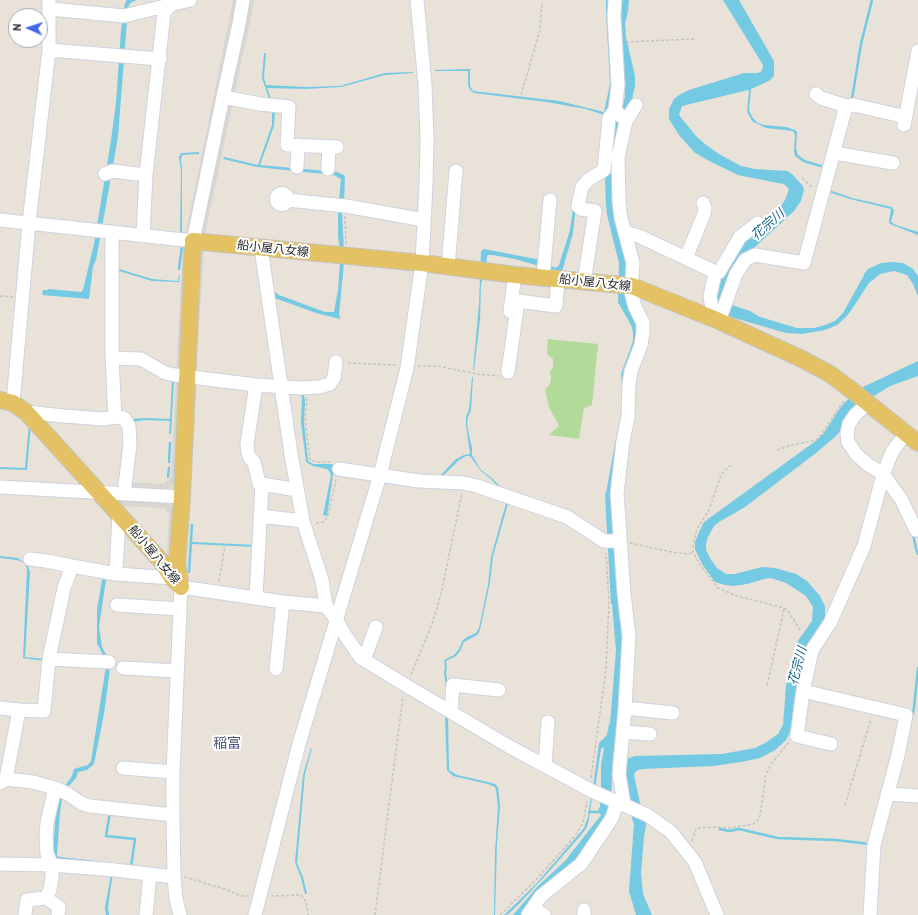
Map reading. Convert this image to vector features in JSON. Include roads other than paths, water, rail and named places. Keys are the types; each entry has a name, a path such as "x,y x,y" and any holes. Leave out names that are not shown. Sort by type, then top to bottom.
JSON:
{"main road":[{"name":"船小屋八女線","path":"176,582 182,497 193,241 422,263 514,275 547,272 584,282 626,286 720,318 830,374 918,443"},
{"name":"船小屋八女線","path":"13,405 100,493 162,562 176,582"}],"street":[{"path":"124,494 130,444 129,426 124,418 115,417 104,419 13,405 29,223 49,50 50,4 124,16 171,2 190,0"},
{"path":"0,220 193,241 243,0"},
{"path":"255,915 299,744 380,474 407,365 422,263 427,139 425,84 417,0"},
{"path":"535,913 541,896 581,864 612,818 620,803 619,774 625,708 629,636 624,594 613,541 622,441 628,418 629,384 631,371 641,345 643,323 633,302 631,292 626,286 633,264 621,218 619,202 618,158 620,115 614,15 615,0"},
{"path":"143,235 146,175 164,13 171,2"},
{"path":"49,50 160,59"},
{"path":"816,94 821,98 846,106 854,105 905,121 918,51"},
{"path":"223,97 260,104 289,107 287,145 333,147 328,169"},
{"path":"584,282 595,211 581,209 578,206 582,187 588,180 604,170 609,118 620,115 636,105"},
{"path":"720,318 736,274 745,260 755,255 804,264 846,106"},
{"path":"297,167 298,145"},
{"path":"834,153 893,163"},
{"path":"105,174 112,171 146,175"},
{"path":"448,267 456,171"},
{"path":"287,200 345,206 424,220"},
{"path":"514,275 505,374 518,301 556,306 547,272 550,200"},
{"path":"686,258 704,214 705,205 703,203"},
{"path":"720,318 713,309 710,296 715,274 719,272 740,238 758,224"},
{"path":"112,232 112,358 115,417"},
{"path":"625,234 632,234 641,237 713,271 715,274"},
{"path":"262,248 281,387 304,522 322,580 326,606 361,658 545,766 590,791 647,815 671,832 695,862 717,915"},
{"path":"112,358 141,359 165,374 256,385 302,388 319,387 330,384 334,378 336,362"},
{"path":"256,385 247,444 248,453 254,462 259,483 262,487 256,598"},
{"path":"867,403 849,424 847,433 848,442 856,454 883,474 901,500 916,530 918,530"},
{"path":"831,744 797,736 803,691 812,650 830,623 864,546 883,474 892,452 906,433"},
{"path":"339,469 419,481 464,483 477,486 567,517 613,541"},
{"path":"262,487 262,484 298,490"},
{"path":"0,487 182,497"},
{"path":"116,574 119,514"},
{"path":"260,516 304,522"},
{"path":"30,559 116,574 176,582 217,592 283,602 326,606"},
{"path":"0,708 44,711 50,659 64,588 72,566"},
{"path":"176,582 180,609 173,772 173,815 174,876 176,899 180,915"},
{"path":"276,669 283,602"},
{"path":"118,605 180,609"},
{"path":"364,660 376,627"},
{"path":"50,659 109,662"},
{"path":"124,668 177,671"},
{"path":"451,712 453,685 499,690"},
{"path":"803,691 906,714 898,755 874,845 870,915"},
{"path":"625,708 673,713"},
{"path":"19,710 3,781 33,782 60,790 81,803 90,806 173,815"},
{"path":"545,766 548,722"},
{"path":"623,732 650,734"},
{"path":"123,768 173,772"},
{"path":"46,898 50,890 52,865 47,854 46,838 48,823 60,790"},
{"path":"887,794 918,796"},
{"path":"0,864 52,865 174,876"},
{"path":"146,915 150,875"},
{"path":"25,915 27,900 46,898 59,908 58,915"}],"water":[{"path":"127,0 137,0 130,3 128,8 118,137 96,260 93,266 89,299 42,295 43,290 49,289 81,292 83,290 94,244 111,140 116,103 121,30 125,3"},
{"path":"606,0 612,0 615,76 601,166 576,206 573,233 561,275 554,274 546,268 515,259 488,255 481,285 480,320 473,370 479,304 481,251 484,249 536,259 556,268 559,265 570,230 573,208 599,167 604,115 586,109 547,102 474,93 470,90 468,85 468,71 435,70 470,69 470,86 473,91 559,101 604,112 610,84"},
{"path":"617,0 629,0 625,24 626,37 635,76 635,85 615,157 640,323 621,439 626,632 615,750 613,752 611,803 613,805 586,854 524,915 513,915 538,886 565,861 601,815 598,810 600,807 603,747 601,749 595,788 593,788 599,743 607,735 610,724 616,650 611,604 605,494 622,416 623,396 621,374 633,341 632,327 618,302 619,263 607,215 606,205 605,180 611,119 624,102 625,95 624,73 620,57"},
{"name":"花宗川","path":"723,0 739,0 774,61 774,76 769,81 751,89 749,110 752,117 758,123 764,125 786,127 795,130 797,132 796,149 798,155 805,160 825,166 823,168 803,162 795,156 795,135 793,131 766,128 752,121 747,111 748,90 682,106 679,115 696,136 719,154 741,166 755,169 787,171 792,174 803,186 804,190 801,201 794,211 744,257 724,300 760,317 797,328 814,328 835,321 843,313 868,269 881,263 892,262 903,263 913,269 918,276 918,296 907,275 894,271 880,274 869,283 846,317 837,325 825,330 802,334 786,333 724,315 713,302 719,279 742,239 775,214 785,200 789,189 784,184 738,175 707,160 694,152 679,135 669,119 669,109 674,99 679,95 689,90 744,73 758,73 762,71 763,65"},
{"path":"264,53 266,53 264,78 266,85 306,87 340,86 385,73 413,73 385,75 341,87 306,89 267,88 273,103 271,104 262,78"},
{"path":"275,110 274,126 260,165 337,172 344,175 344,201 339,201 341,179 334,175 257,167 223,159 224,157 258,165 272,125 272,111"},
{"path":"199,152 199,154 182,155 182,234 180,233 181,172 179,157 181,153"},
{"path":"829,190 852,198 892,207 894,211 891,222 918,232 918,235 890,224 891,209 850,199 829,192"},
{"path":"338,211 342,211 344,252 340,251 338,236"},
{"path":"340,262 344,263 339,315 340,319 316,313 272,297 271,289 279,295 325,312 334,312 338,290"},
{"path":"116,268 152,279 178,281 180,275 179,282 152,281 116,270"},
{"name":"花宗川","path":"918,361 918,376 890,386 874,396 861,406 836,436 816,453 745,507 719,522 714,526 708,537 706,550 717,568 726,574 735,574 762,567 775,568 796,574 807,581 820,596 825,606 825,617 821,628 805,651 795,693 789,734 786,740 775,750 760,758 741,762 714,766 642,769 636,771 634,775 641,808 647,820 641,873 643,894 652,915 636,915 629,891 634,824 628,806 624,763 626,759 635,756 722,754 755,748 778,734 783,725 786,686 797,642 812,621 813,607 806,596 786,583 771,578 733,586 715,582 702,564 695,549 695,542 704,522 817,440 824,433 840,408 861,388"},
{"path":"472,377 471,410 467,424 472,455 481,470 493,479 504,491 503,492 481,471 470,456 466,456 458,461 441,478 413,475 440,476 456,459 470,454 466,416 469,410"},
{"path":"172,380 174,380 171,434 169,434 170,421 146,420 131,422 131,419 170,419"},
{"path":"287,393 304,394 304,422 308,461 313,464 335,465 337,469 333,475 327,516 323,515 331,476 330,472 327,469 313,466 306,462 301,422 302,398 297,394"},
{"path":"29,424 31,424 27,470 0,469 0,467 25,468"},
{"path":"507,500 509,500 493,556 490,582 480,630 477,635 464,642 456,656 446,661 448,685 446,698 444,660 454,655 459,649 463,640 476,633 479,628 488,585 491,557"},
{"path":"192,542 256,545 256,547 192,544"},
{"path":"0,556 18,558 28,566 30,572 25,657 45,659 45,661 23,658 27,568 22,562 0,558"},
{"path":"103,575 111,578 106,580 99,627 102,647 109,660 110,668 104,714 94,764 87,770 78,772 76,778 63,793 57,856 114,864 108,907 109,915 106,915 105,908 111,874 55,860 53,853 56,809 59,794 72,776 74,769 88,765 91,761 106,666 105,659 97,643 97,609"},
{"path":"445,717 448,717 449,770 457,775 495,784 498,787 500,806 497,844 495,915 495,852 498,807 496,790 495,787 488,784 453,776 447,770"},
{"path":"311,748 305,774 297,863 303,877 307,894 305,894 295,862 303,775"},
{"path":"591,797 589,819 587,827 582,834 517,906 507,915 504,915 536,884 584,828 588,817"}],"waterway":[{"path":"852,99 861,44 872,0"},
{"path":"179,269 182,246"},
{"path":"169,462 170,443"},
{"path":"168,477 169,468"},
{"path":"189,572 192,525"},
{"path":"913,534 918,554"},
{"path":"909,730 914,708 918,668"},
{"path":"110,812 106,836 135,839 131,867"},
{"path":"589,812 602,812"},
{"path":"720,829 729,831 739,829 778,838 836,840 870,844"}],"district":[{"name":"稲富","path":"227,744"}]}
